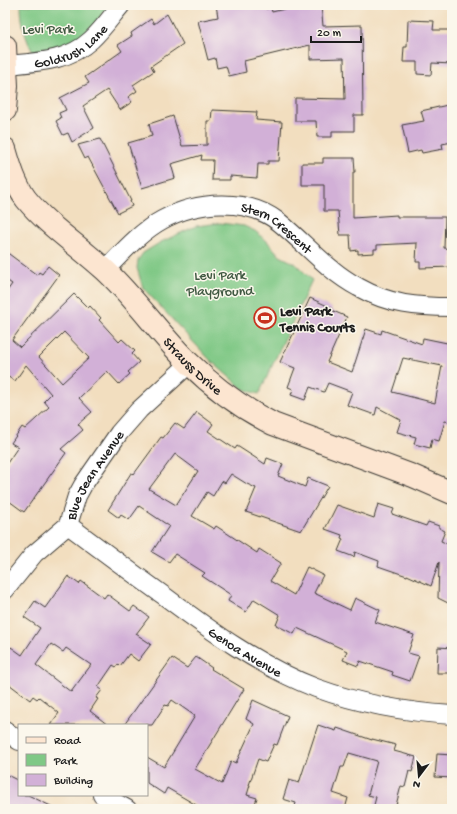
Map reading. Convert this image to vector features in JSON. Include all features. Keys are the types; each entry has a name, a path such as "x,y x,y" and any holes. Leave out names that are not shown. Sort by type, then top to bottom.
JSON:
{"street":[{"name":"Goldrush Lane","path":"6,56 51,60 73,53 91,40 121,5"},
{"path":"5,110 7,86 6,56"},
{"name":"Strauss Drive","path":"5,149 16,183 39,213 105,270 122,287 189,364 233,402 273,424 413,476 452,493"},
{"name":"Stern Crescent","path":"105,270 145,231 162,220 194,208 211,205 234,205 248,207 264,213 278,221 338,275 359,288 381,298 404,305 452,307"},
{"name":"Blue Jean Avenue","path":"5,590 34,554 68,525 77,496 108,448 139,410 189,364"},
{"name":"Genoa Avenue","path":"68,525 203,626 239,649 278,671 315,688 352,700 387,708 452,715"},
{"path":"5,730 18,740"},
{"path":"104,796 127,809"}],"green space":[{"name":"Levi Park","path":"21,5 110,5 94,25 78,39 59,49 34,54 24,30"},
{"name":"Levi Park Playground","path":"220,223 244,226 255,231 267,241 280,256 296,264 312,280 259,394 243,389 211,361 143,288 137,268 138,260 143,253 161,242 196,226"}],"building":[{"path":"216,5 265,5 266,9 271,8 272,12 301,5 321,5 323,26 362,25 363,115 354,115 354,131 332,131 332,137 317,137 316,121 295,121 295,98 345,99 344,58 310,59 310,45 244,61 246,72 229,76 226,66 217,68 215,58 208,60 198,21 218,17"},
{"path":"167,14 183,44 151,66 154,71 133,85 137,91 128,97 132,102 120,110 107,90 83,106 94,128 72,142 68,133 63,135 56,121 61,118 59,113 66,110 60,98 89,83 85,77 122,51 118,45 132,36 131,33 151,19 154,24"},
{"path":"408,20 434,21 433,30 452,30 452,64 432,63 431,75 417,74 417,62 403,62 404,47 407,47"},
{"path":"452,104 452,142 442,144 443,149 422,153 421,150 408,153 402,125 424,121 421,111"},
{"path":"212,110 257,112 256,120 282,122 279,161 268,161 268,164 258,164 257,178 230,176 230,180 212,180 213,160 201,160 202,155 171,164 175,178 142,188 128,143 152,136 149,124 173,116 182,146 207,145 207,121 211,121"},
{"path":"100,139 131,201 132,206 118,213 88,157 85,159 78,145"},
{"path":"323,158 354,158 355,172 353,172 353,218 397,215 397,217 445,217 444,248 452,249 452,267 420,268 420,262 416,262 417,243 377,245 377,249 374,249 374,253 358,254 358,250 351,251 350,235 340,235 338,211 324,211 324,185 302,185 302,163 323,163"},
{"path":"5,251 37,275 39,272 42,274 48,266 59,275 12,340 20,347 74,294 88,308 90,306 101,318 99,320 119,342 122,339 135,351 132,354 139,362 128,372 130,374 119,384 107,371 79,398 92,412 78,424 83,430 61,449 66,453 24,512 5,498 5,466 18,447 11,443 22,427 25,429 49,407 44,401 51,394 26,365 15,381 5,375 5,294 12,284 5,279","holes":["64,332 89,358 62,383 39,357"]},
{"path":"310,298 347,317 327,362 352,372 366,329 381,334 382,330 422,344 423,338 452,344 452,413 449,422 445,421 439,441 432,439 430,448 414,444 416,437 397,432 401,420 377,407 375,415 347,405 352,392 328,383 324,392 310,387 305,400 291,395 293,389 288,387 295,368 280,362","holes":["403,358 442,366 435,403 392,392"]},
{"path":"197,412 213,424 208,431 235,449 237,446 265,464 267,458 283,464 278,476 305,487 308,478 328,486 301,531 246,512 256,488 231,474 225,483 222,481 213,496 207,492 192,516 214,529 216,526 257,553 259,549 281,563 270,581 294,595 307,567 323,575 314,593 350,610 355,598 380,610 375,622 414,635 408,653 419,656 410,681 392,675 393,672 360,661 358,666 343,660 347,651 297,628 294,634 276,625 280,615 254,599 246,612 228,601 231,595 202,576 205,573 175,554 169,562 152,552 169,526 139,506 129,520 121,515 119,518 108,510 131,473 134,474 161,437 163,438 175,423 184,429","holes":["175,454 198,471 176,505 149,489"]},
{"path":"378,504 394,509 392,514 426,526 428,522 439,526 439,528 445,531 441,541 452,546 452,605 438,598 439,562 431,586 407,575 378,566 379,561 355,552 354,557 338,551 343,539 341,538 342,535 325,529 337,505 374,518"},
{"path":"68,576 79,584 81,581 104,598 107,594 130,611 134,606 149,617 136,634 151,644 138,661 129,654 120,666 118,664 116,667 113,665 98,687 102,690 96,698 98,699 90,711 107,724 51,724 59,713 39,697 37,699 33,696 30,700 5,681 5,655 11,647 22,655 40,628 24,617 35,601 45,608","holes":["51,644 63,652 66,648 91,665 71,692 36,665"]},
{"path":"438,647 452,648 452,673 437,673"},
{"path":"196,657 212,668 211,669 244,689 195,769 222,784 231,761 236,763 254,724 246,719 253,700 288,716 277,745 274,744 266,762 258,759 247,795 257,798 253,809 203,809 167,788 164,794 148,784 148,758 164,767 195,716 172,700 168,706 165,705 152,725 125,724 172,658 187,668"},
{"path":"318,725 336,731 337,728 372,740 396,745 394,751 416,757 412,772 409,771 405,787 401,786 395,809 373,809 376,797 368,795 377,761 349,753 344,767 341,767 333,793 348,798 345,809 294,809 296,803 283,799 289,780 299,783"},
{"path":"437,754 452,755 452,778 435,777"},
{"path":"5,774 18,780 18,796 30,796 57,809 5,809"}],"place":[{"name":"Levi Park Tennis Courts","path":"265,318"}]}
